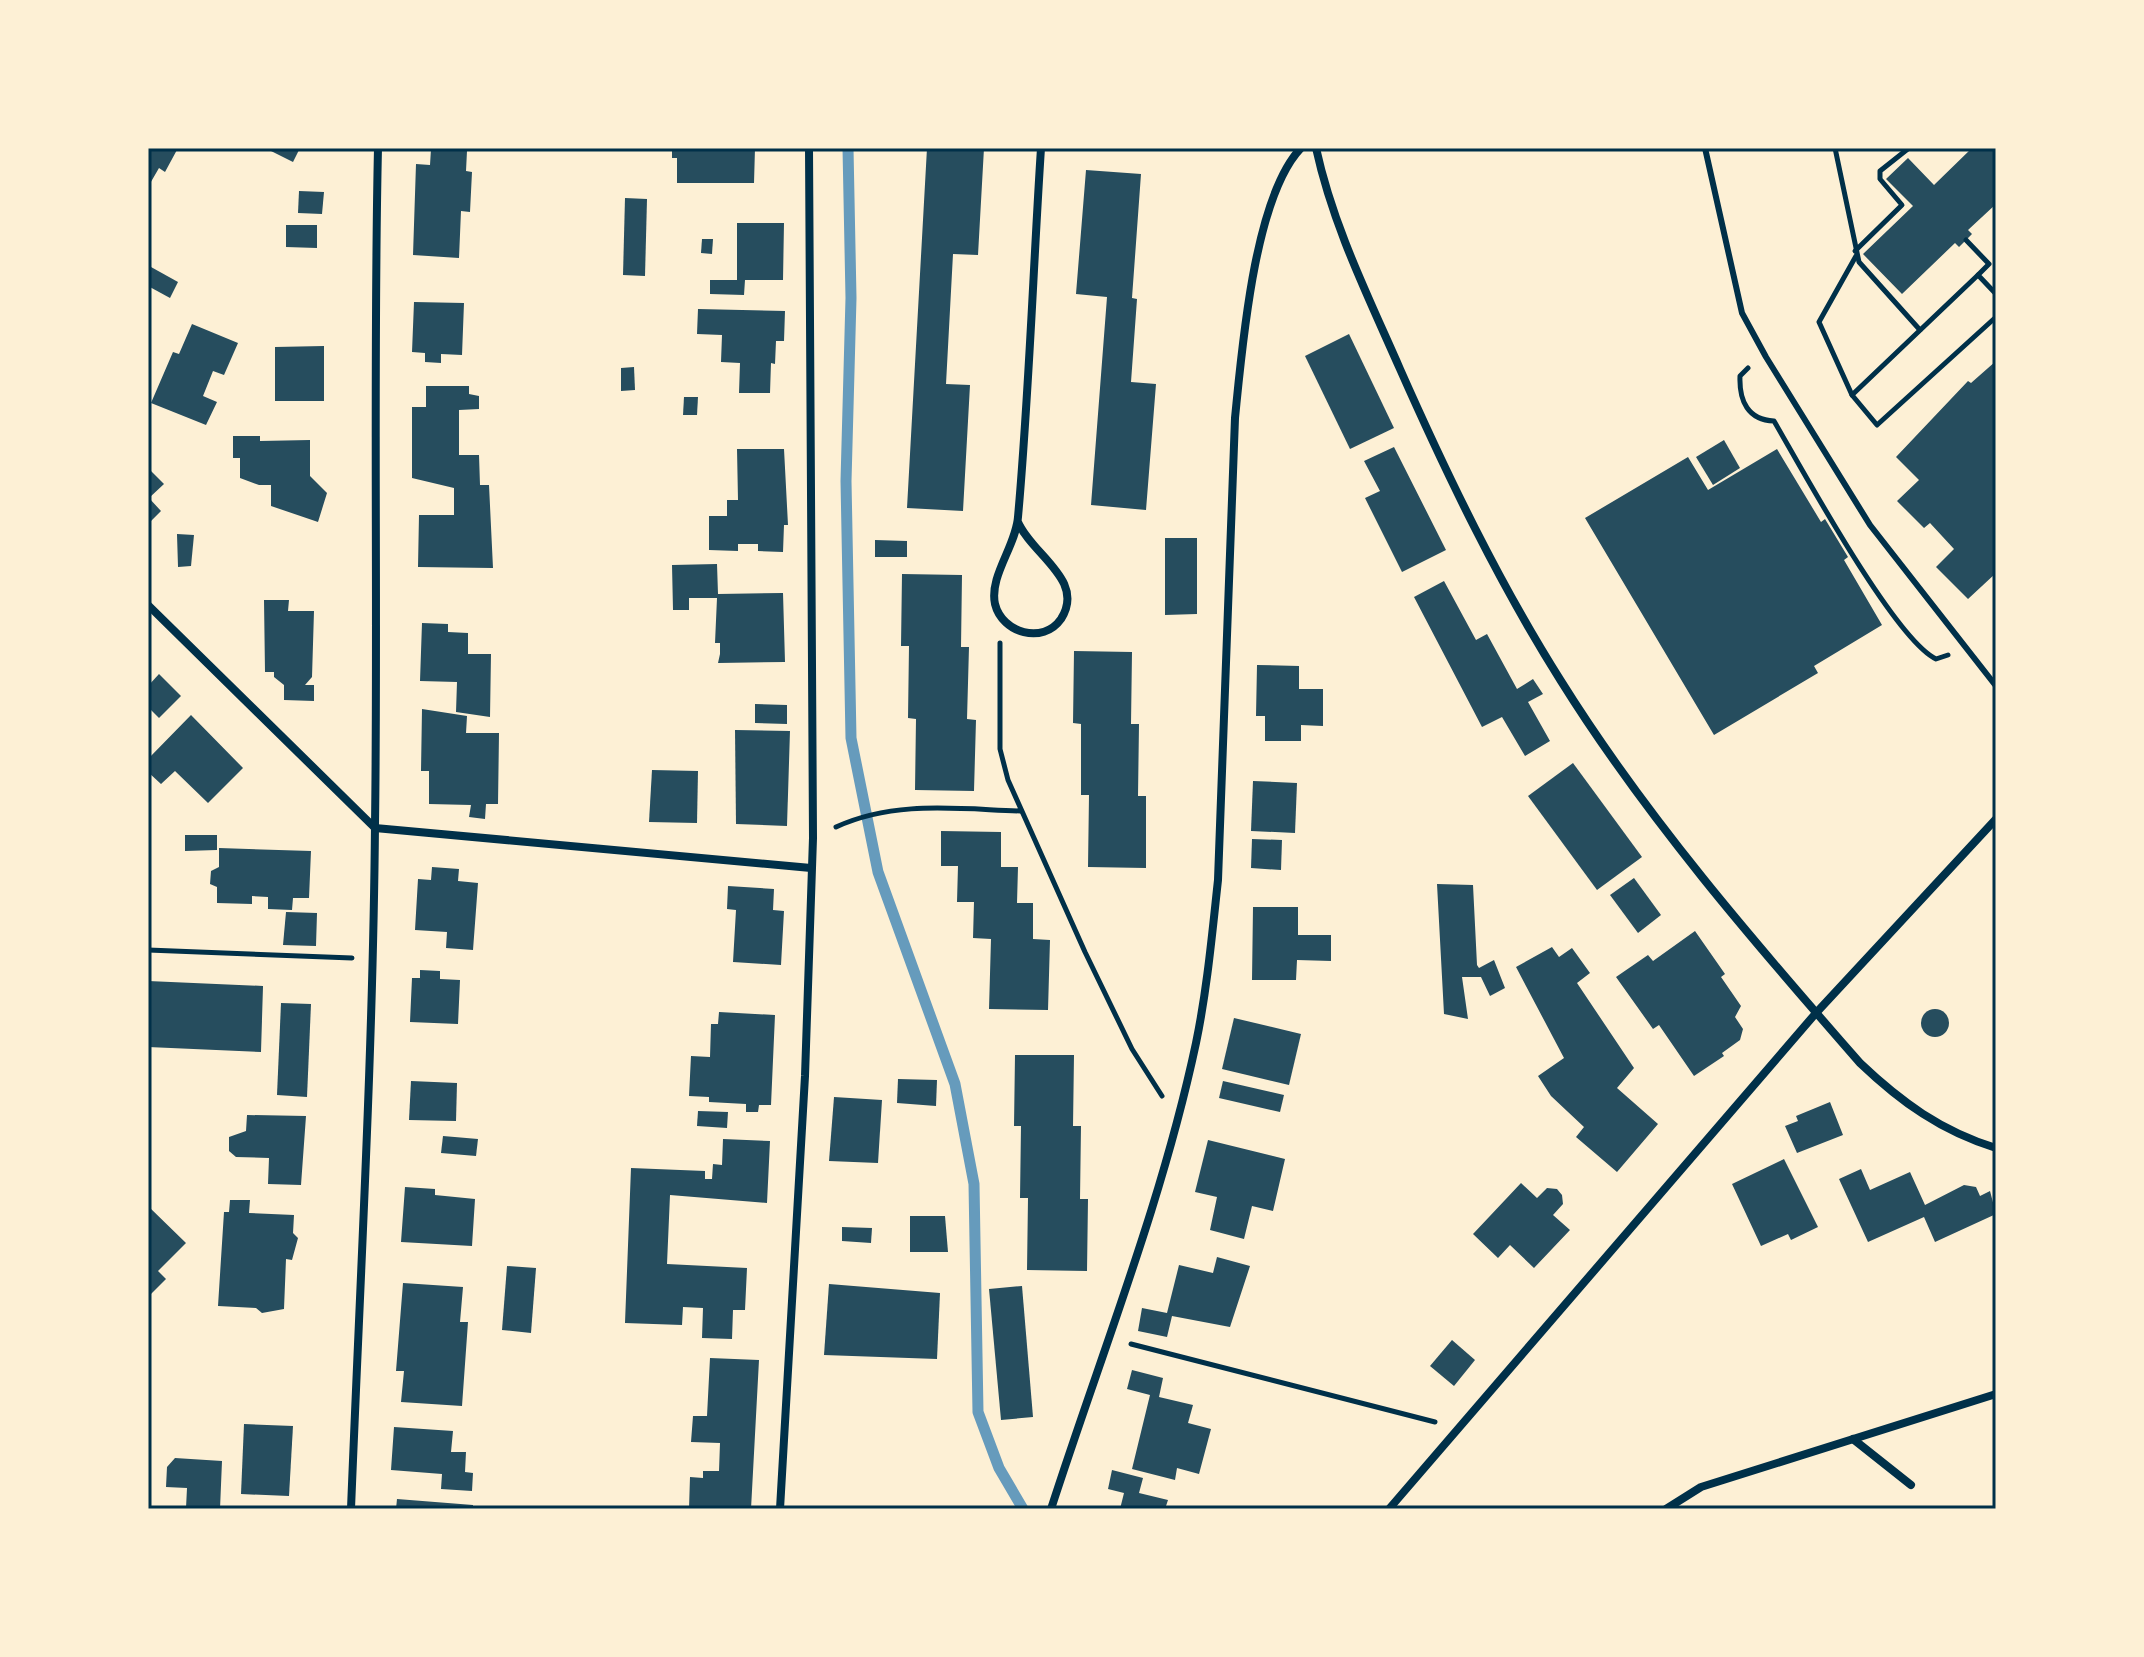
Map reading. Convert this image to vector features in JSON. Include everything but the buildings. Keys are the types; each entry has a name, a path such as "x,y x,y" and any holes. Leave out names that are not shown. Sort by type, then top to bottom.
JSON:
{"street":[{"path":"351,1509 373,959 373,367 378,148"},
{"path":"780,1509 805,1076 811,868 809,148"},
{"path":"1018,522 1029,545 1054,567 1064,582 1067,603 1057,624 1033,634 1012,629 1000,618 995,603 997,582 1018,522 1041,148"},
{"path":"1051,1509 1112,1335 1178,1120 1203,999 1218,880 1235,418 1241,356 1247,309 1274,198 1284,168 1301,148"},
{"path":"1316,148 1336,221 1417,407 1537,641 1584,716 1653,811 1860,1063 1915,1111 1957,1136 1996,1148"},
{"path":"148,605 375,828 811,868"},
{"path":"1389,1509 1816,1013 1996,819"},
{"path":"1666,1509 1701,1487 1996,1394"},
{"path":"1853,1439 1911,1485"}],"lane":[{"path":"1705,148 1742,313 1870,525 1996,686"}],"path":[{"path":"1835,148 1855,254 1920,330"},
{"path":"1909,148 1880,171 1880,179 1902,205 1855,254 1819,322 1852,395 1877,425 1996,317"},
{"path":"1852,395 1989,264 1966,240"},
{"path":"1978,275 1996,294"},
{"path":"1766,357 1740,376 1739,389 1749,413 1759,421 1774,421 1883,602 1916,645 1936,659 1963,646"},
{"path":"1000,618 1000,749 1021,811 1132,1049 1178,1120"},
{"path":"859,816 903,808 1021,811"},
{"path":"148,950 373,959"},
{"path":"1129,1344 1431,1421"}],"waterway":[{"path":"848,148 851,298 846,481 851,738 878,872 955,1084 974,1184 978,1412 999,1468 1023,1509"}]}
